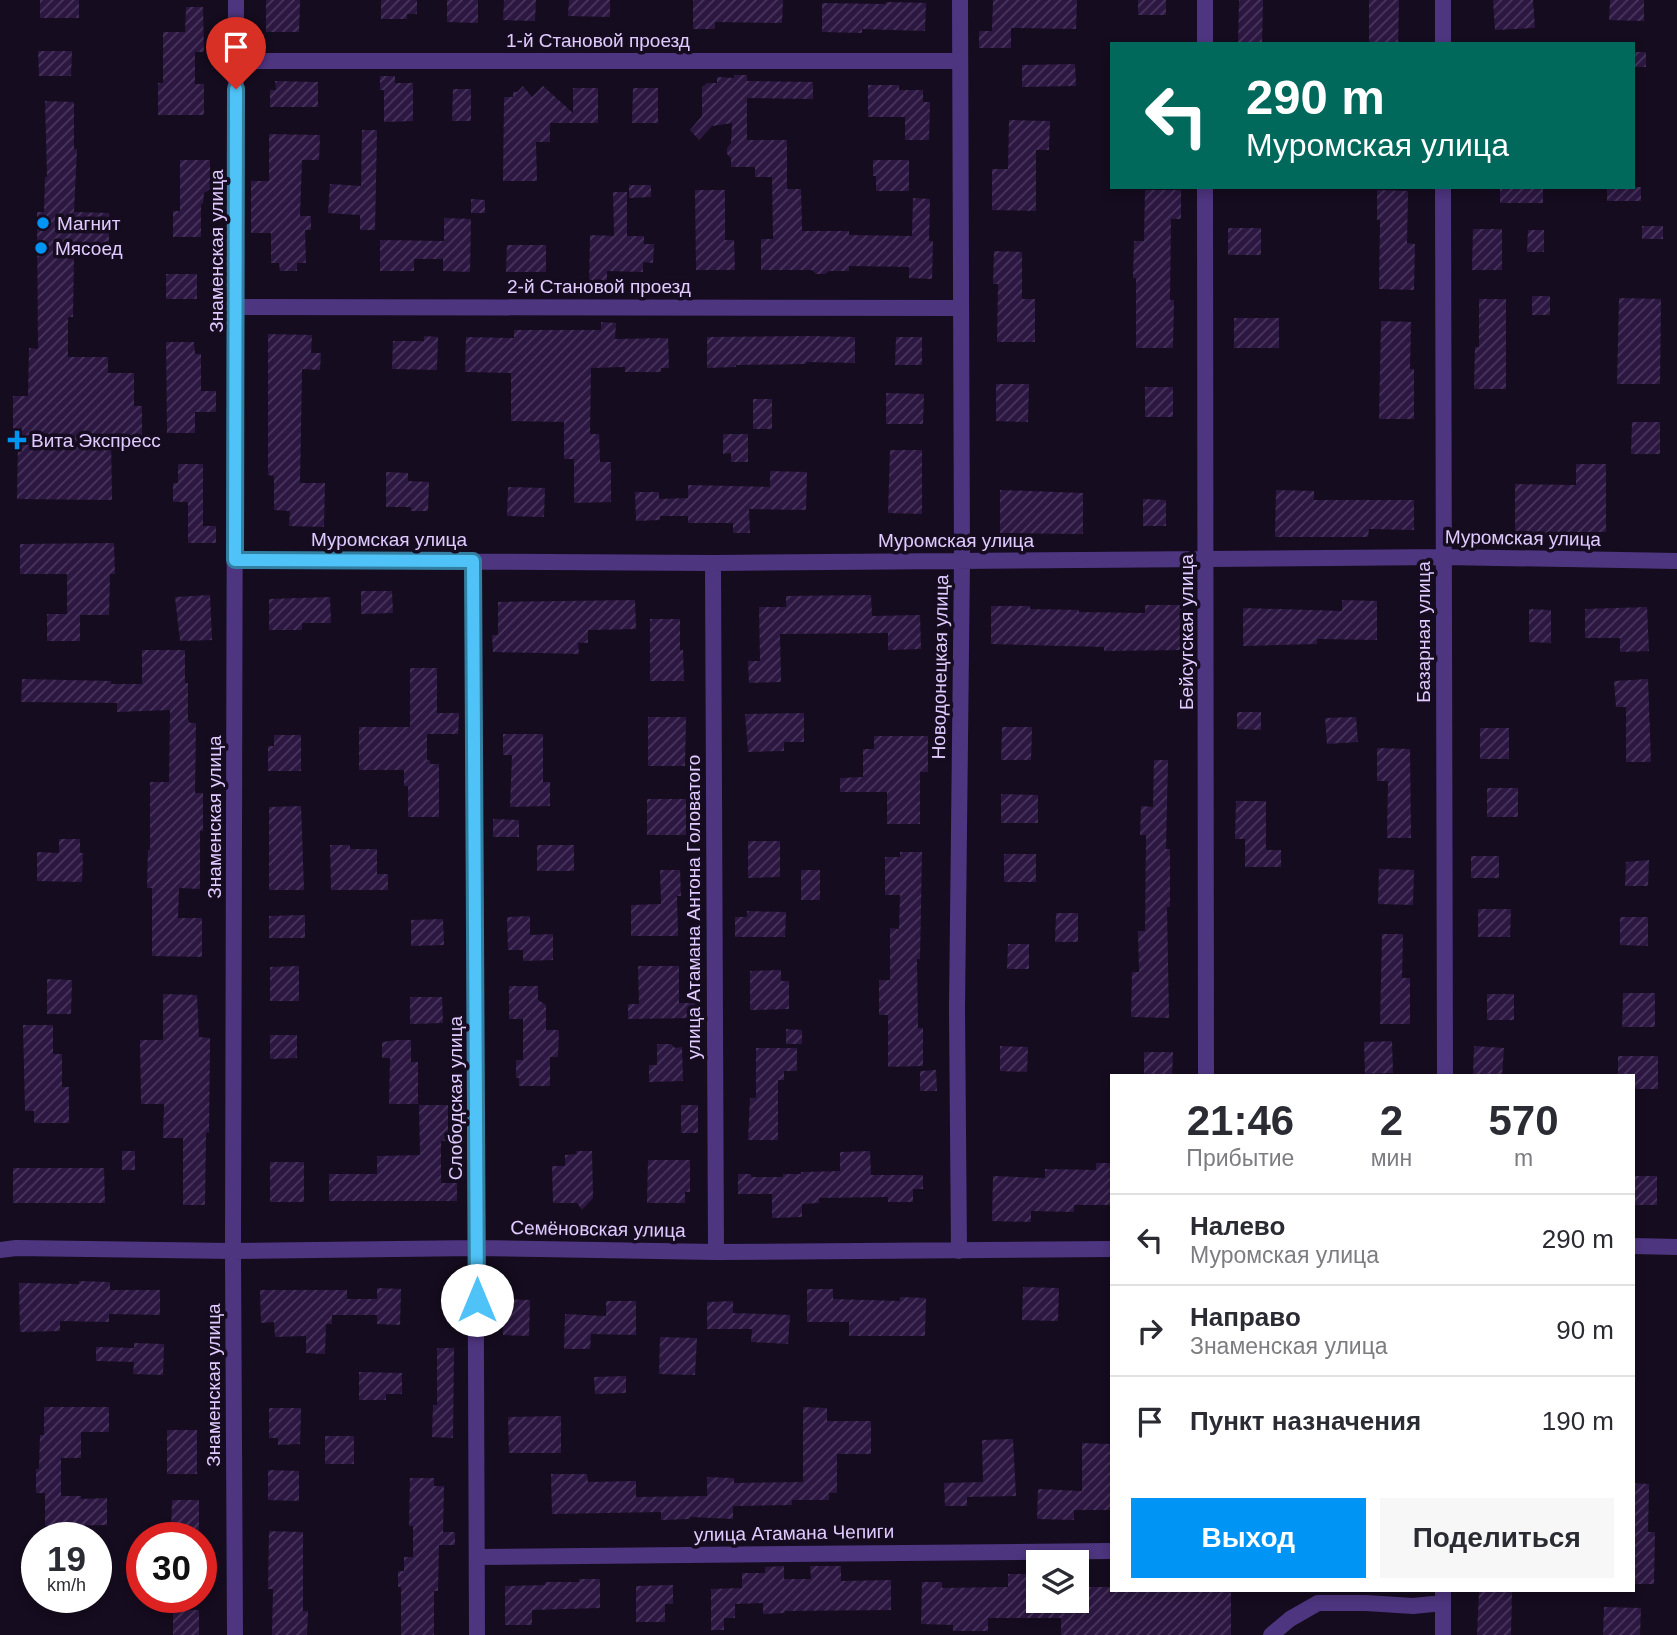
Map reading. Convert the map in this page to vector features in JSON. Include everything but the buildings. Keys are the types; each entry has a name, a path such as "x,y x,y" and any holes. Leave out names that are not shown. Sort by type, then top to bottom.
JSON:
{"street":[{"name":"Знаменская улица","path":"235,1635 233,1251 236,0"},
{"name":"Новодонецкая улица","path":"959,1251 957,1009 962,561 960,0"},
{"path":"1205,0 1205,42"},
{"path":"1443,0 1443,42"},
{"name":"1-й Становой проезд","path":"236,61 959,61"},
{"name":"Бейсугская улица","path":"1205,189 1206,1074"},
{"name":"Базарная улица","path":"1443,189 1445,1074"},
{"name":"2-й Становой проезд","path":"237,307 961,307"},
{"name":"Муромская улица","path":"235,560 713,563 1444,557 1677,561"},
{"name":"Слободская улица","path":"473,561 477,1635"},
{"name":"улица Атамана Антона Головатого","path":"713,563 716,1252"},
{"path":"1635,1246 1677,1247"},
{"name":"Семёновская улица","path":"0,1250 477,1248 716,1252 1110,1249"},
{"name":"улица Атамана Чепиги","path":"477,1557 1110,1551"},
{"path":"1271,1635 1290,1619 1318,1603 1413,1606 1443,1597 1443,1635"}],"place":[{"name":"Магнит","path":"43,223"},
{"name":"Мясоед","path":"41,248"},
{"name":"Вита Экспресс","path":"17,440"}],"route":[{"path":"236,89 235,560 473,561 477,1300"}]}
